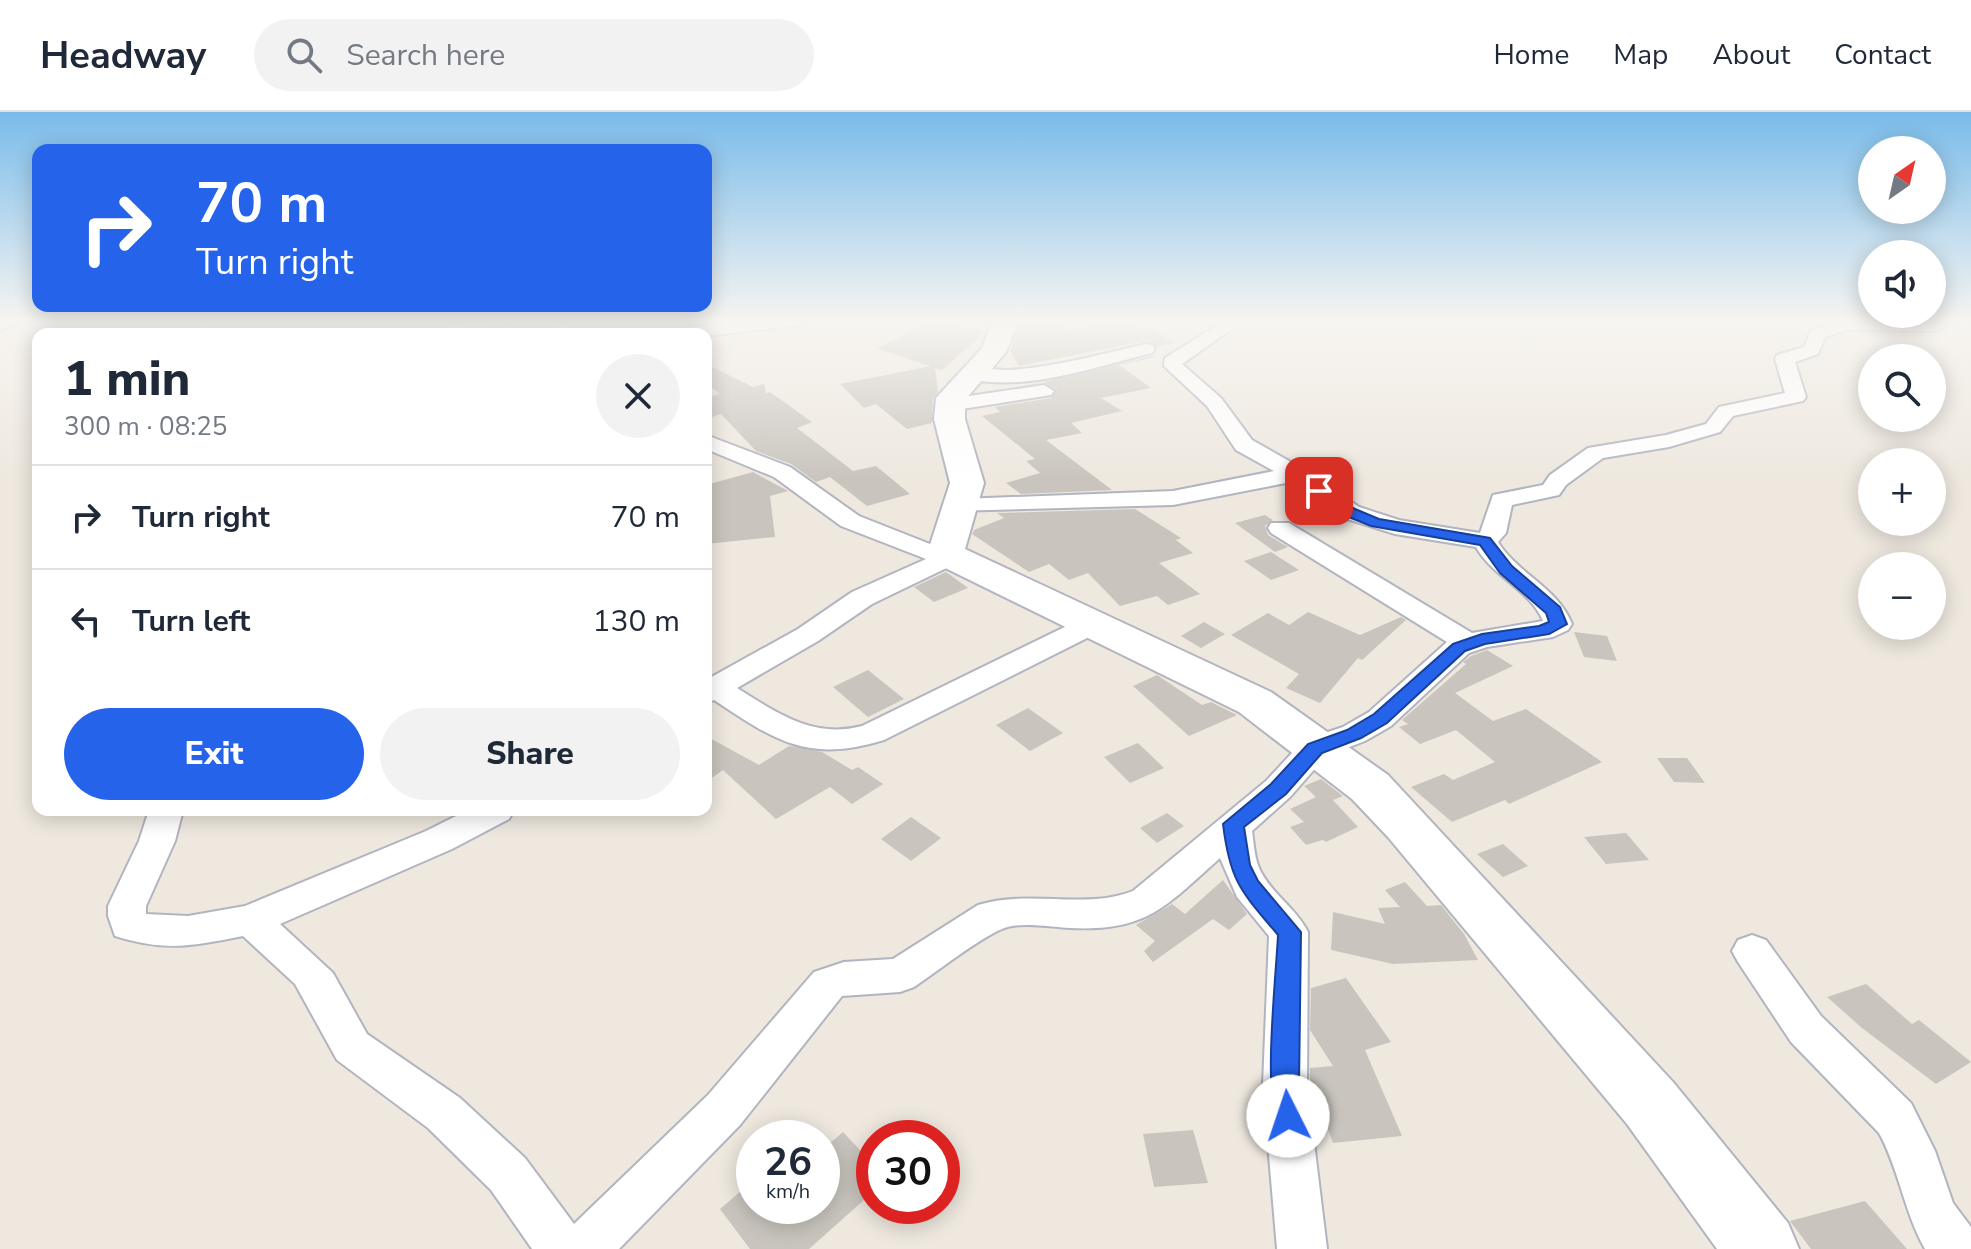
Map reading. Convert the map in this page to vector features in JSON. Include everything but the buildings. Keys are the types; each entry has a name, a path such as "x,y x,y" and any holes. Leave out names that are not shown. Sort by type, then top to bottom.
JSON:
{"street":[{"path":"947,555 948,537 967,492 961,390 975,373"},
{"path":"961,390 989,377 1024,373"},
{"path":"584,1249 724,1110 828,984 844,979 900,975 992,916 1006,912 1071,914 1129,911 1146,901 1233,824 1278,789 1315,748 1354,734 1380,719 1459,647 1543,631 1558,624 1554,611 1506,569 1485,541 1395,527 1359,517 1295,474 1244,445 1214,402 1179,373"},
{"path":"1485,541 1494,533 1501,500 1551,490 1558,480 1596,453 1681,438 1713,428 1726,411 1796,397 1788,373"},
{"path":"961,390 1044,391"},
{"path":"712,443 782,472 850,521 926,551 947,555 1255,702 1370,787 1406,824 1650,1103 1762,1249"},
{"path":"961,506 1173,498 1295,474"},
{"path":"1280,528 1468,643"},
{"path":"712,689 808,635 862,598 947,555"},
{"path":"712,691 814,742 846,741 873,733 1091,625"},
{"path":"164,816 157,841 131,893 125,915 129,925 155,932 188,931 250,920 439,840 485,816"},
{"path":"1233,824 1239,865 1250,887 1289,932 1285,1085 1302,1249"},
{"path":"250,920 314,978 352,1047 444,1113 508,1174 562,1249"},
{"path":"1752,951 1776,993 1808,1035 1894,1116 1917,1160 1934,1223 1957,1249"}],"route":[{"path":"1288,1116 1285,1085 1289,932 1250,887 1239,865 1233,824 1278,789 1315,748 1354,734 1380,719 1459,647 1482,639 1543,631 1558,624 1554,611 1506,569 1485,541 1376,523 1350,512 1319,491"}]}
